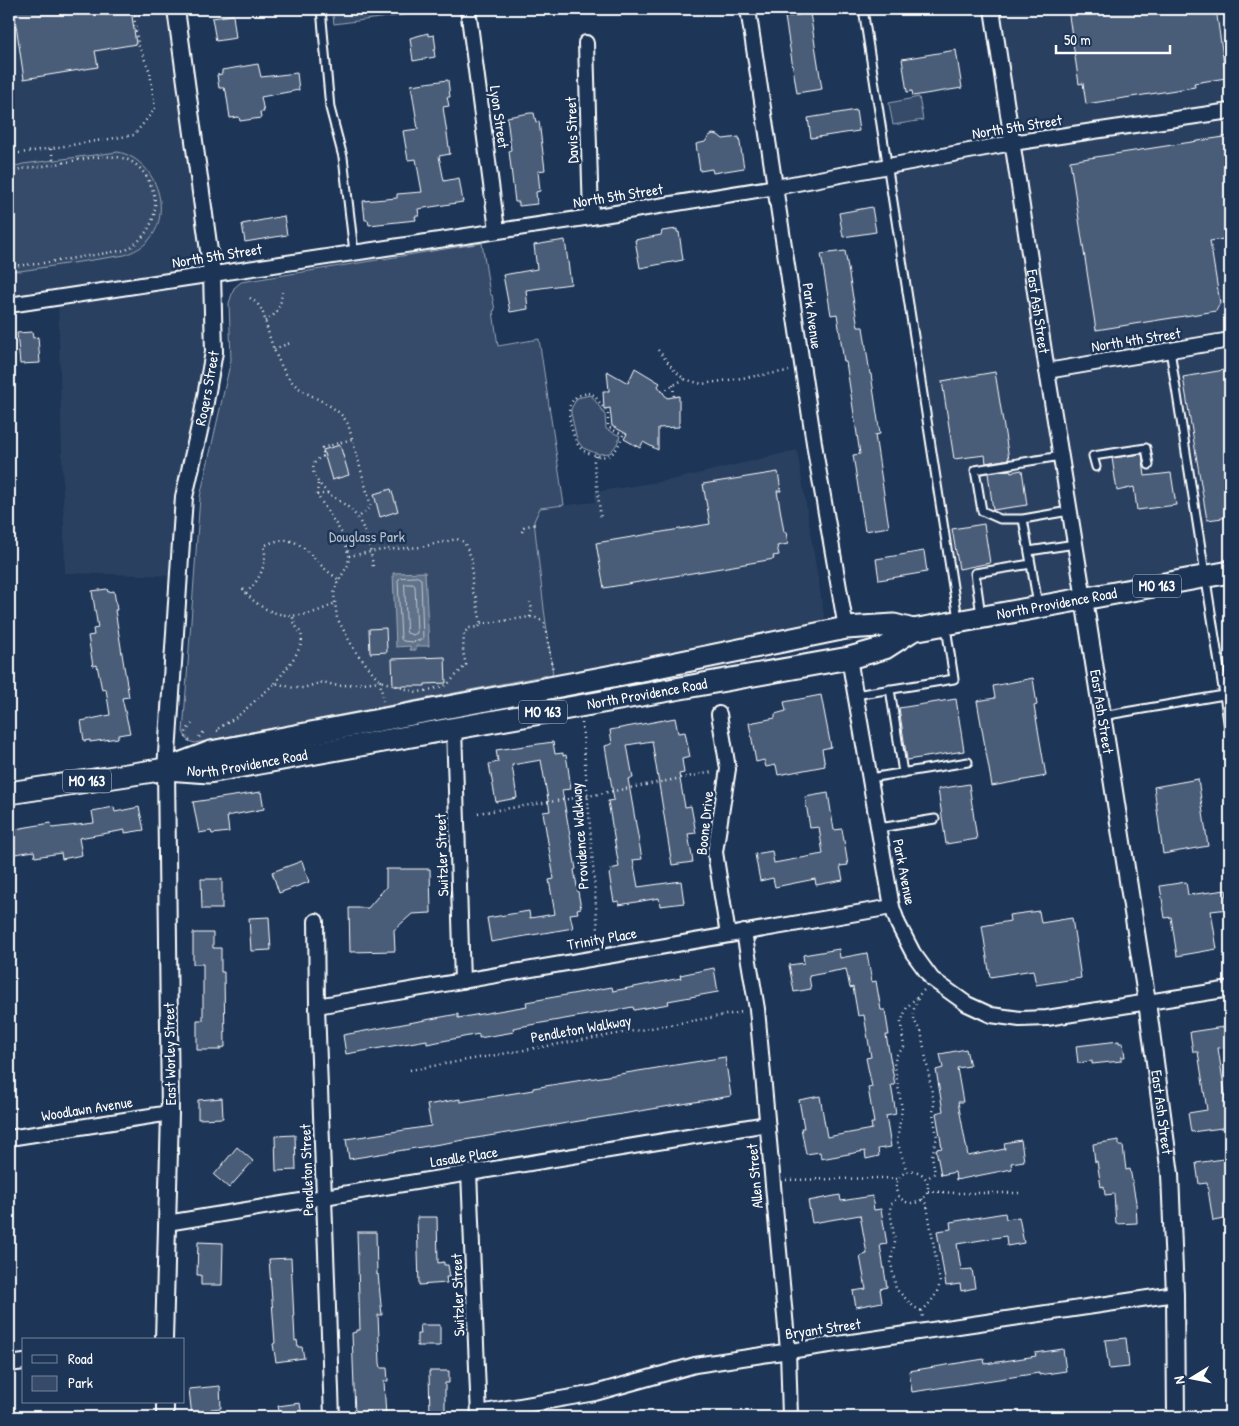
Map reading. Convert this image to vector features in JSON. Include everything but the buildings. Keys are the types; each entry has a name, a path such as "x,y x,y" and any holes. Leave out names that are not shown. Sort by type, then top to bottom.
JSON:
{"main road":[{"name":"North Providence Road","path":"9,793 166,769 212,752 623,674 846,628 904,627 952,623 1230,572"},
{"name":"North Providence Road","path":"166,769 209,772 849,658 885,648 904,627"},
{"path":"774,671 825,652 842,640 846,628"}],"street":[{"name":"Rogers Street","path":"166,769 184,497 214,352 212,274 176,9"},
{"name":"Lyon Street","path":"468,9 497,230"},
{"name":"Park Avenue","path":"748,9 803,369 846,628"},
{"name":"East Ash Street","path":"992,9 1046,371 1147,1002 1170,1174 1175,1294 1176,1417"},
{"name":"Davis Street","path":"586,43 591,216"},
{"name":"North 5th Street","path":"9,305 776,187 1012,144 1230,111"},
{"name":"North 4th Street","path":"1046,371 1230,340"},
{"name":"Park Avenue","path":"849,658 892,906 898,924 913,953 932,979 967,1004 991,1015 1020,1019 1047,1018 1230,989"},
{"name":"Boone Drive","path":"719,714 728,769 715,852 728,935"},
{"name":"Switzler Street","path":"454,727 462,981"},
{"name":"East Worley Street","path":"164,1338 170,1113 166,769"},
{"name":"Trinity Place","path":"316,1006 892,906"},
{"name":"Pendleton Street","path":"316,922 316,1006 332,1417"},
{"name":"Allen Street","path":"744,932 756,1009 767,1124 788,1350 790,1417"},
{"name":"Woodlawn Avenue","path":"9,1138 170,1113"},
{"name":"Lasalle Place","path":"167,1223 767,1124"},
{"name":"Switzler Street","path":"469,1172 479,1415"},
{"name":"Bryant Street","path":"479,1415 596,1392 695,1365 1175,1294"},
{"path":"9,1364 22,1362"},
{"path":"165,1404 165,1417"}],"lane":[{"path":"321,9 330,108 343,157 354,252"},
{"path":"855,695 954,679 952,623 863,9"},
{"path":"1170,350 1230,735"},
{"path":"1096,467 1094,456 1146,448 1149,465"},
{"path":"1060,456 975,470 982,511 1000,519 1023,519 1069,511"},
{"path":"1023,519 1038,608"},
{"path":"1029,551 1075,544"},
{"path":"982,618 975,573 1031,564"},
{"path":"890,689 903,773"},
{"path":"1102,716 1224,695"},
{"path":"870,778 968,762"},
{"path":"879,828 936,819"}],"path":[{"path":"12,9 13,17 15,17"},
{"path":"9,153 51,149 134,135 155,109 150,72 138,44 133,9"},
{"path":"134,16 160,12"},
{"path":"9,83 12,94 9,108"},
{"path":"51,149 54,164"},
{"path":"9,172 91,158 114,157 131,161 140,168 151,185 155,203 152,223 145,235 131,247 121,252 9,266"},
{"path":"265,321 278,312 282,292"},
{"path":"250,298 259,305 274,349 286,375 299,389 335,408 342,414 348,424 372,506 358,518"},
{"path":"274,349 293,342"},
{"path":"658,350 674,371 684,379 702,384 803,369"},
{"path":"662,392 684,379"},
{"path":"673,385 674,397"},
{"path":"588,393 594,395 608,414 608,427 623,435 614,452 604,456 596,456 581,449 577,444 569,414 572,401 580,394 588,393"},
{"path":"352,438 322,448 324,456 317,460 314,466 318,484 317,495 342,535 349,556 348,565 336,585 334,594 337,618 355,651 380,681 384,707"},
{"path":"596,456 594,461 600,520"},
{"path":"604,456 605,461"},
{"path":"318,484 352,510 358,518 369,543 373,567"},
{"path":"317,495 328,493"},
{"path":"522,532 524,527 535,524"},
{"path":"349,556 371,552 422,548 457,539 464,542 472,559 472,591 476,597 481,624"},
{"path":"246,593 257,581 261,572 264,546 277,540 286,540 300,545 324,569 339,580"},
{"path":"242,589 254,602 279,614 293,616 315,613 335,603"},
{"path":"530,602 532,609 530,617"},
{"path":"224,734 216,730 238,716 275,683 293,659 302,640 301,634 293,624 293,616"},
{"path":"275,683 294,688 303,688 323,682 338,686 380,681 416,692 425,691 447,685 466,665 463,652 464,633 469,628 479,627 481,624 530,617 544,622 553,674"},
{"name":"Providence Walkway","path":"582,715 600,956"},
{"path":"192,724 186,731 186,738 195,740 204,732"},
{"path":"478,813 588,796 728,769"},
{"path":"926,1179 935,1173 932,1156 937,1137 933,1113 934,1104 921,1031 912,1018 914,1006 918,998 932,979"},
{"path":"907,1172 897,1141 902,1109 894,1063 897,1055 904,1048 900,1022 907,1008 918,998"},
{"name":"Pendleton Walkway","path":"410,1070 756,1009"},
{"path":"911,1170 920,1173 926,1179 928,1191 922,1199 912,1203 899,1196 896,1188 898,1179 907,1172 911,1170"},
{"path":"772,1180 898,1179"},
{"path":"928,1191 1021,1193"},
{"path":"899,1196 891,1204 890,1210 895,1242 891,1263 896,1289 914,1307 922,1311"},
{"path":"922,1199 927,1205 940,1283 934,1298 922,1311 924,1332"}],"shaded area":[{"path":"9,9 176,9 214,352 179,576 65,573 58,297 9,303"},
{"path":"992,9 1230,9 1230,572 958,622 886,168 1012,143"},
{"path":"797,450 829,646 557,696 544,609 534,521 540,508 595,502 595,492 676,479"}],"green space":[{"path":"332,9 426,9 426,12 334,24"},
{"path":"919,97 923,120 893,125 889,103"},
{"path":"118,152 131,157 142,165 151,175 157,188 160,201 160,215 156,228 149,240 135,251 125,255 20,271 9,270 9,168 23,164"},
{"name":"Douglass Park","path":"482,243 490,294 492,295 495,310 493,311 498,346 539,339 564,505 540,508 534,521 553,674 195,743 188,741 183,732 200,497 231,360 229,303 234,288 241,282"},
{"path":"590,395 605,415 606,429 620,436 610,453 598,454 583,448 577,440 571,409 577,398"}],"water":[{"path":"425,572 429,646 416,646 416,650 410,650 410,646 396,647 393,573"}]}
